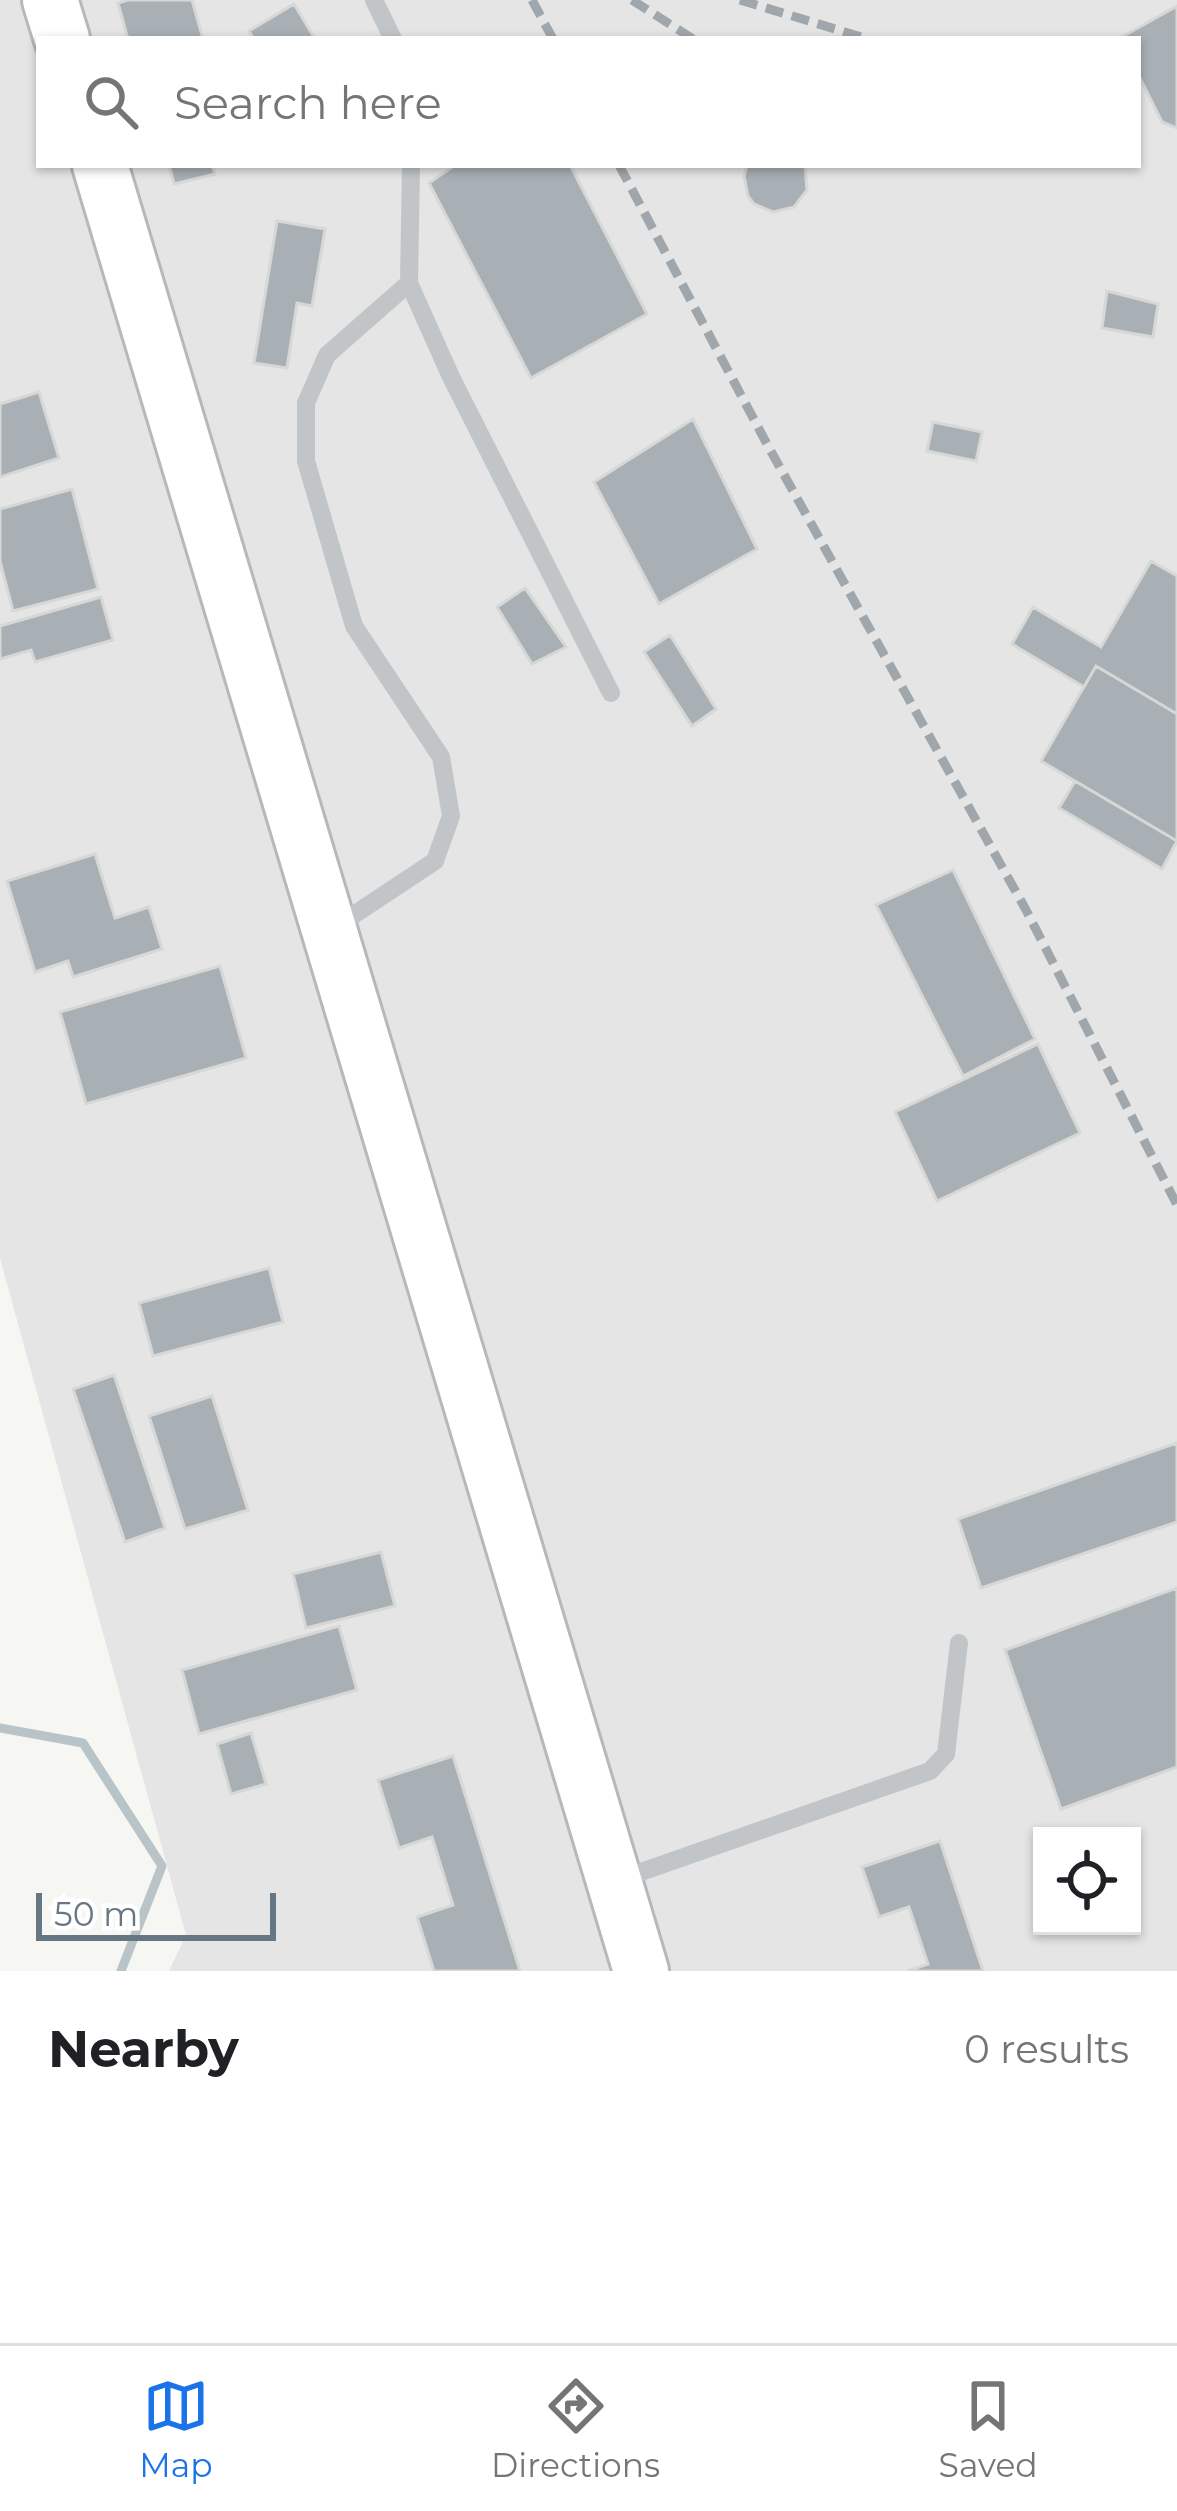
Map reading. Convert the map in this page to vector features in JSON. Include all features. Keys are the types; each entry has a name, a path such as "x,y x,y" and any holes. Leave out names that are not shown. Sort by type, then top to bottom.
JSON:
{"street":[{"path":"50,0 61,36"},
{"path":"101,168 641,1971"}],"lane":[{"path":"374,0 392,36"},
{"path":"411,168 410,283 451,377 610,693"},
{"path":"330,931 435,861 452,816 441,757 354,626 306,461 306,403 327,356 410,283"},
{"path":"614,1882 930,1771 946,1754 959,1643"}],"shaded area":[{"path":"0,0 1177,0 1177,1971 169,1971 186,1935 0,1258"}],"building":[{"path":"192,0 202,36 127,36 118,3"},
{"path":"294,4 313,36 252,36 249,31"},
{"path":"1177,6 1177,128 1162,122 1141,80 1141,36 1124,36"},
{"path":"170,168 213,168 215,174 174,184"},
{"path":"451,168 572,168 647,314 531,378 429,183"},
{"path":"746,168 805,168 807,190 794,207 773,212 754,204 744,176"},
{"path":"277,221 325,229 312,306 297,303 287,368 254,363"},
{"path":"1107,291 1158,304 1153,337 1102,328"},
{"path":"39,392 59,458 0,477 0,404"},
{"path":"693,419 757,549 659,604 594,482"},
{"path":"933,422 982,432 976,461 927,451"},
{"path":"72,489 98,589 13,611 0,561 0,509"},
{"path":"1151,561 1177,576 1177,714 1096,666 1084,687 1012,644 1033,607 1101,647"},
{"path":"525,588 566,647 532,664 497,607"},
{"path":"101,597 113,640 35,662 31,650 0,659 0,626"},
{"path":"670,635 716,709 692,726 644,652"},
{"path":"1096,666 1177,714 1177,841 1041,761"},
{"path":"1075,781 1177,841 1162,869 1059,808"},
{"path":"95,854 115,918 149,907 162,949 73,977 68,961 35,972 7,881"},
{"path":"953,870 1035,1039 963,1076 876,905"},
{"path":"220,966 246,1058 86,1104 60,1012"},
{"path":"1038,1044 1080,1133 937,1201 895,1112"},
{"path":"269,1268 283,1322 153,1356 139,1303"},
{"path":"114,1375 165,1528 125,1542 73,1389"},
{"path":"212,1396 248,1510 185,1529 149,1416"},
{"path":"1177,1443 1177,1522 981,1588 958,1519"},
{"path":"381,1552 395,1606 306,1628 293,1574"},
{"path":"1177,1588 1177,1767 1061,1809 1005,1650"},
{"path":"339,1626 357,1690 199,1734 182,1670"},
{"path":"251,1733 266,1784 231,1794 217,1744"},
{"path":"453,1756 520,1971 434,1971 417,1917 453,1905 432,1837 399,1848 378,1780"},
{"path":"940,1841 983,1971 908,1971 928,1964 909,1907 879,1917 862,1867"}],"waterway":[{"path":"0,1728 83,1743 162,1866 121,1971"}],"railway":[{"path":"532,0 551,36"},
{"path":"632,0 688,36"},
{"path":"740,0 858,36"},
{"path":"621,168 768,446 1026,910 1177,1205"}]}
